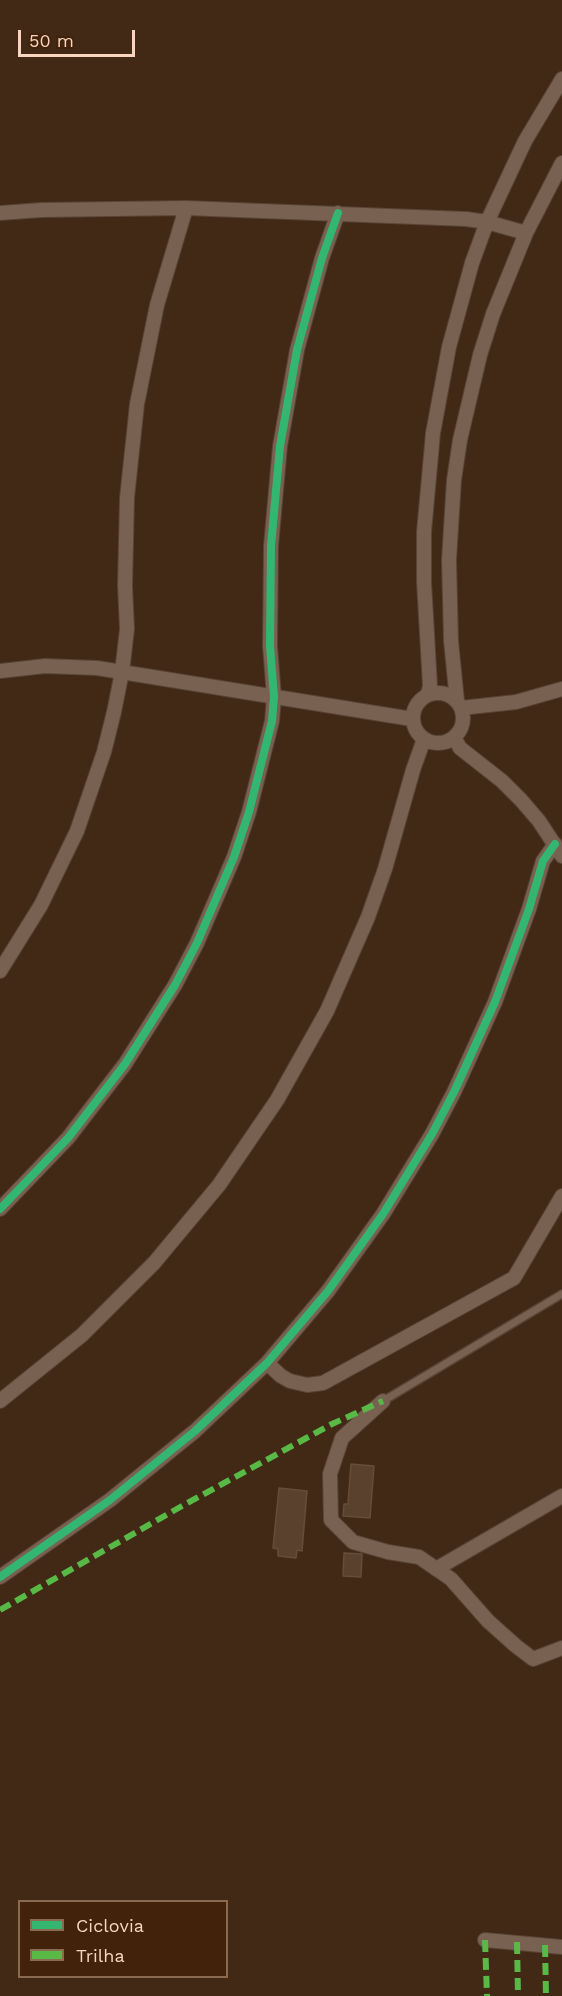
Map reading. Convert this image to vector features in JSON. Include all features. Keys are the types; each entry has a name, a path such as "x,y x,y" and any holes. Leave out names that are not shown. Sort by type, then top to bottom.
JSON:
{"street":[{"path":"562,79 525,141 487,222 472,263 454,326 440,390 433,434 424,532 424,582 430,687 428,694 416,704 412,719 418,734 424,739 439,743 454,738 462,724 451,641 449,591 451,520 460,440 480,355 501,293 526,233 562,163"},
{"path":"0,213 41,210 186,208 338,213 466,219 487,222 526,233"},
{"path":"0,971 42,905 77,831 104,753 122,672 127,629 125,575 127,498 137,404 157,305 186,208"},
{"path":"0,1209 36,1173 98,1102 151,1025 197,943 234,857 272,721 274,697 270,646 270,556 280,446 300,338 338,213"},
{"path":"0,671 45,666 72,666 412,719"},
{"path":"428,694 444,693 459,705 516,702 562,689"},
{"path":"0,1576 62,1535 147,1470 202,1424 267,1363 298,1328 356,1253 432,1134 459,1083 495,1002 529,909 543,861 558,850 521,800 502,781 460,748 454,738"},
{"path":"0,1401 81,1335 154,1263 219,1185 277,1100 327,1011 368,917 385,869 424,739"},
{"path":"267,1363 281,1377 290,1381 307,1385 323,1383 514,1278 562,1196"},
{"path":"383,1401 342,1438 330,1474 331,1520 353,1542 388,1552 419,1557 451,1579 488,1621 533,1659 562,1648"},
{"path":"436,1569 562,1496"},
{"path":"485,1940 562,1947"}],"lane":[{"path":"383,1401 562,1294"}],"building":[{"path":"351,1464 374,1466 370,1518 343,1516 344,1504 348,1504"},
{"path":"279,1488 307,1491 302,1551 297,1550 296,1558 278,1556 278,1549 273,1548"},
{"path":"344,1553 362,1554 361,1577 343,1576"}],"marked path":[{"path":"0,1610 332,1424 383,1401"},
{"path":"485,1940 487,1996"},
{"path":"517,1942 518,1996"},
{"path":"545,1945 546,1996"}],"cycle path":[{"path":"0,1209 68,1138 125,1064 175,985 197,943 234,857 249,812 272,721 274,697 270,646 271,546 280,446 297,350 322,258 338,213"},
{"path":"0,1577 110,1500 195,1431 267,1363 328,1291 383,1214 432,1134 454,1092 495,1002 529,909 543,861 555,844"}]}
